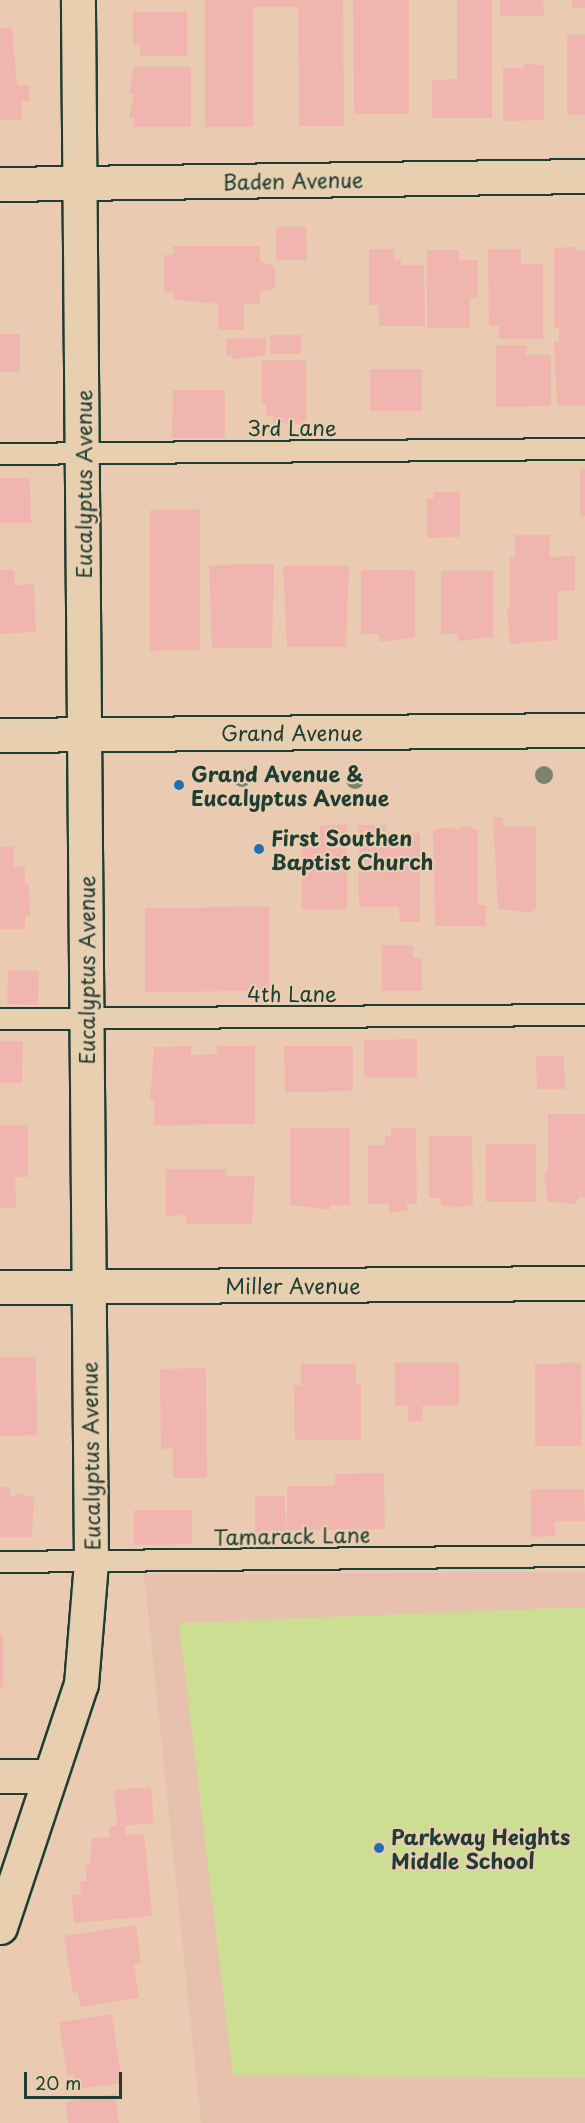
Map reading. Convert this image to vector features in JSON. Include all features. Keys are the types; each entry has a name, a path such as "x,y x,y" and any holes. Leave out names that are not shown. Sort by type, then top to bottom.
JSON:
{"street":[{"name":"Eucalyptus Avenue","path":"0,1927 81,1684 91,1562 78,0"},
{"name":"Baden Avenue","path":"0,184 585,176"},
{"name":"Grand Avenue","path":"0,735 585,730"},
{"name":"Miller Avenue","path":"0,1287 585,1282"},
{"path":"0,1776 50,1776"}],"lane":[{"name":"3rd Lane","path":"0,454 585,449"},
{"name":"4th Lane","path":"0,1019 585,1015"},
{"name":"Tamarack Lane","path":"0,1563 585,1556"}],"shaded area":[{"name":"Parkway Heights Middle School","path":"585,1572 585,2123 201,2123 144,1574"}],"green space":[{"name":"Parkway Heights Middle School","path":"585,1607 585,2078 233,2076 179,1623"}],"building":[{"path":"205,0 343,0 344,126 299,126 298,7 253,7 253,127 205,127"},
{"path":"353,0 409,0 409,114 354,114"},
{"path":"457,0 492,0 492,118 432,118 432,80 457,79"},
{"path":"500,0 543,0 544,16 500,16"},
{"path":"572,0 585,0 585,8 572,8"},
{"path":"133,12 187,12 187,56 140,56 141,45 133,45"},
{"path":"12,27 17,85 29,85 30,101 22,101 22,120 0,120 0,28"},
{"path":"567,35 585,35 585,115 567,115"},
{"path":"523,64 544,65 544,120 503,121 503,68 524,68"},
{"path":"134,67 191,67 191,127 134,127 134,118 129,118 134,94 129,94"},
{"path":"276,227 306,227 307,260 276,260"},
{"path":"173,246 260,246 260,262 275,266 275,288 260,292 260,304 244,304 244,330 218,330 218,304 173,299 174,291 164,292 164,255 173,255"},
{"path":"576,247 576,251 585,251 585,405 557,405 554,342 559,342 559,328 554,328 554,248"},
{"path":"369,249 394,249 394,259 401,260 401,265 424,265 425,326 379,326 379,305 369,305"},
{"path":"488,249 521,249 521,264 543,264 543,339 499,339 499,326 489,325"},
{"path":"427,250 459,250 459,260 478,260 478,298 470,298 470,328 427,328"},
{"path":"0,334 20,334 20,372 0,372"},
{"path":"270,335 301,335 301,354 270,354"},
{"path":"266,338 266,355 232,359 232,355 226,356 226,339"},
{"path":"496,345 527,345 526,355 551,355 551,406 496,407"},
{"path":"262,360 306,360 306,424 273,423 273,416 266,416 266,404 262,405"},
{"path":"370,369 422,369 422,411 370,411"},
{"path":"173,390 225,390 225,438 172,438"},
{"path":"580,469 585,469 585,516 580,516"},
{"path":"0,478 30,478 31,523 0,523"},
{"path":"434,492 460,492 460,537 427,538 427,499 433,499"},
{"path":"200,509 200,650 150,651 150,510"},
{"path":"515,535 550,535 550,557 575,556 575,591 558,591 558,640 510,644 507,609 510,609 510,557 515,557"},
{"path":"274,564 272,648 212,648 209,565"},
{"path":"349,565 346,647 287,647 283,566"},
{"path":"0,570 14,570 15,585 34,584 36,632 0,634"},
{"path":"361,570 415,570 415,637 379,642 379,634 361,634"},
{"path":"441,571 493,571 493,637 458,641 458,634 441,634"},
{"path":"493,817 503,818 503,827 536,827 536,909 530,913 498,909"},
{"path":"320,825 347,825 347,909 302,909 301,833 320,833"},
{"path":"358,825 386,825 386,833 420,833 420,922 400,922 399,907 359,907"},
{"path":"465,826 478,830 478,905 486,905 486,926 435,926 433,831 446,827 458,830"},
{"path":"14,846 14,867 25,867 25,885 29,885 30,915 25,915 25,929 0,929 0,847"},
{"path":"269,907 269,991 145,992 145,908"},
{"path":"382,945 413,945 413,958 422,958 422,991 382,991"},
{"path":"8,970 39,971 38,1005 7,1004"},
{"path":"417,1039 417,1077 364,1077 364,1040"},
{"path":"0,1041 23,1041 22,1083 0,1083"},
{"path":"191,1046 191,1055 217,1054 217,1046 255,1046 255,1124 154,1125 154,1101 150,1101 154,1047"},
{"path":"284,1046 353,1046 353,1091 285,1092"},
{"path":"536,1056 564,1056 565,1089 537,1089"},
{"path":"548,1114 585,1114 585,1198 580,1197 575,1204 548,1202 544,1176 548,1171"},
{"path":"0,1125 28,1125 28,1177 15,1177 16,1208 0,1208"},
{"path":"290,1128 350,1128 350,1205 330,1205 330,1210 290,1205"},
{"path":"391,1128 416,1128 417,1204 407,1204 407,1211 389,1212 389,1204 368,1204 368,1145 385,1145 385,1136 391,1136"},
{"path":"429,1136 472,1136 473,1205 455,1208 441,1205 441,1198 429,1198"},
{"path":"486,1144 536,1144 536,1202 486,1202"},
{"path":"166,1169 226,1169 226,1176 255,1176 252,1224 186,1224 186,1215 166,1216"},
{"path":"0,1357 36,1357 37,1435 0,1436"},
{"path":"395,1363 459,1363 459,1405 422,1406 423,1421 408,1421 408,1405 395,1406"},
{"path":"581,1363 582,1446 535,1446 535,1364"},
{"path":"301,1364 356,1364 356,1384 361,1384 361,1440 295,1440 294,1385 301,1385"},
{"path":"206,1368 207,1478 173,1478 173,1448 161,1449 160,1369"},
{"path":"384,1473 385,1529 287,1530 287,1486 335,1486 335,1474"},
{"path":"0,1487 10,1487 9,1498 20,1493 34,1498 32,1537 0,1537"},
{"path":"531,1489 584,1489 585,1521 555,1521 555,1536 531,1537"},
{"path":"255,1496 285,1496 286,1534 255,1534"},
{"path":"134,1510 192,1510 192,1544 134,1545"},
{"path":"0,1636 3,1636 3,1687 0,1687"},
{"path":"151,1787 154,1823 125,1826 126,1835 144,1834 152,1916 74,1923 72,1895 81,1894 80,1882 87,1881 85,1865 90,1864 92,1838 110,1837 109,1827 117,1826 114,1790"},
{"path":"136,1925 141,1963 134,1964 139,1998 80,2007 78,1992 73,1993 64,1936"},
{"path":"112,2014 122,2083 75,2089 73,2074 67,2075 59,2022"},
{"path":"115,2094 119,2123 68,2123 65,2102"}],"place":[{"name":"Grand Avenue & Eucalyptus Avenue","path":"179,785"},
{"name":"First Southen Baptist Church","path":"259,849"},
{"name":"Parkway Heights Middle School","path":"379,1848"}]}
